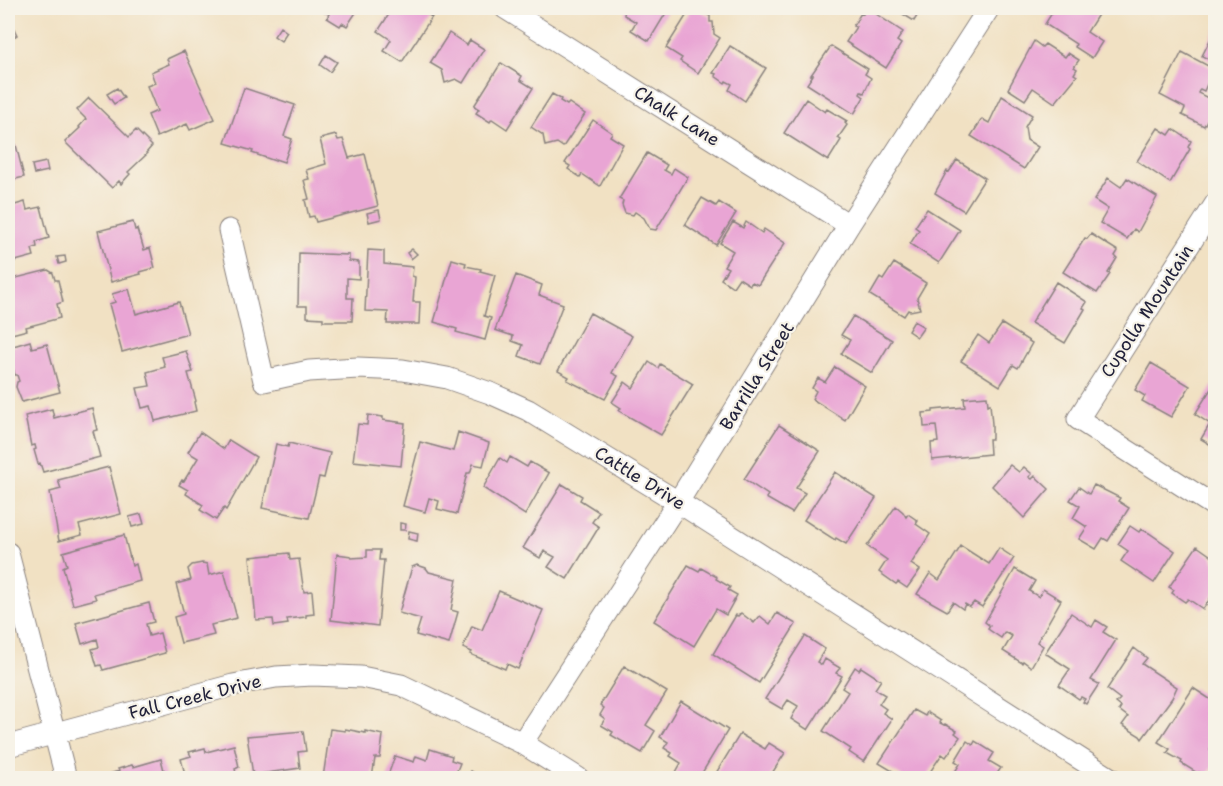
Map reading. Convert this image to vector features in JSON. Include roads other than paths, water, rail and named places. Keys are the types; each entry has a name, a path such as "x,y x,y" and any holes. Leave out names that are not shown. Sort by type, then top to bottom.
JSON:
{"street":[{"name":"Chalk Lane","path":"507,8 849,225"},
{"name":"Barrilla Street","path":"522,742 678,502 849,225 989,8"},
{"name":"Cupolla Mountain","path":"1215,203 1078,419 1215,507"},
{"name":"Cattle Drive","path":"229,230 264,381 309,371 358,368 403,370 447,378 490,393 528,410 678,502 1110,778"},
{"path":"8,553 66,778"},
{"name":"Fall Creek Drive","path":"8,746 233,685 276,677 313,675 361,677 402,685 522,742 578,778"}]}
